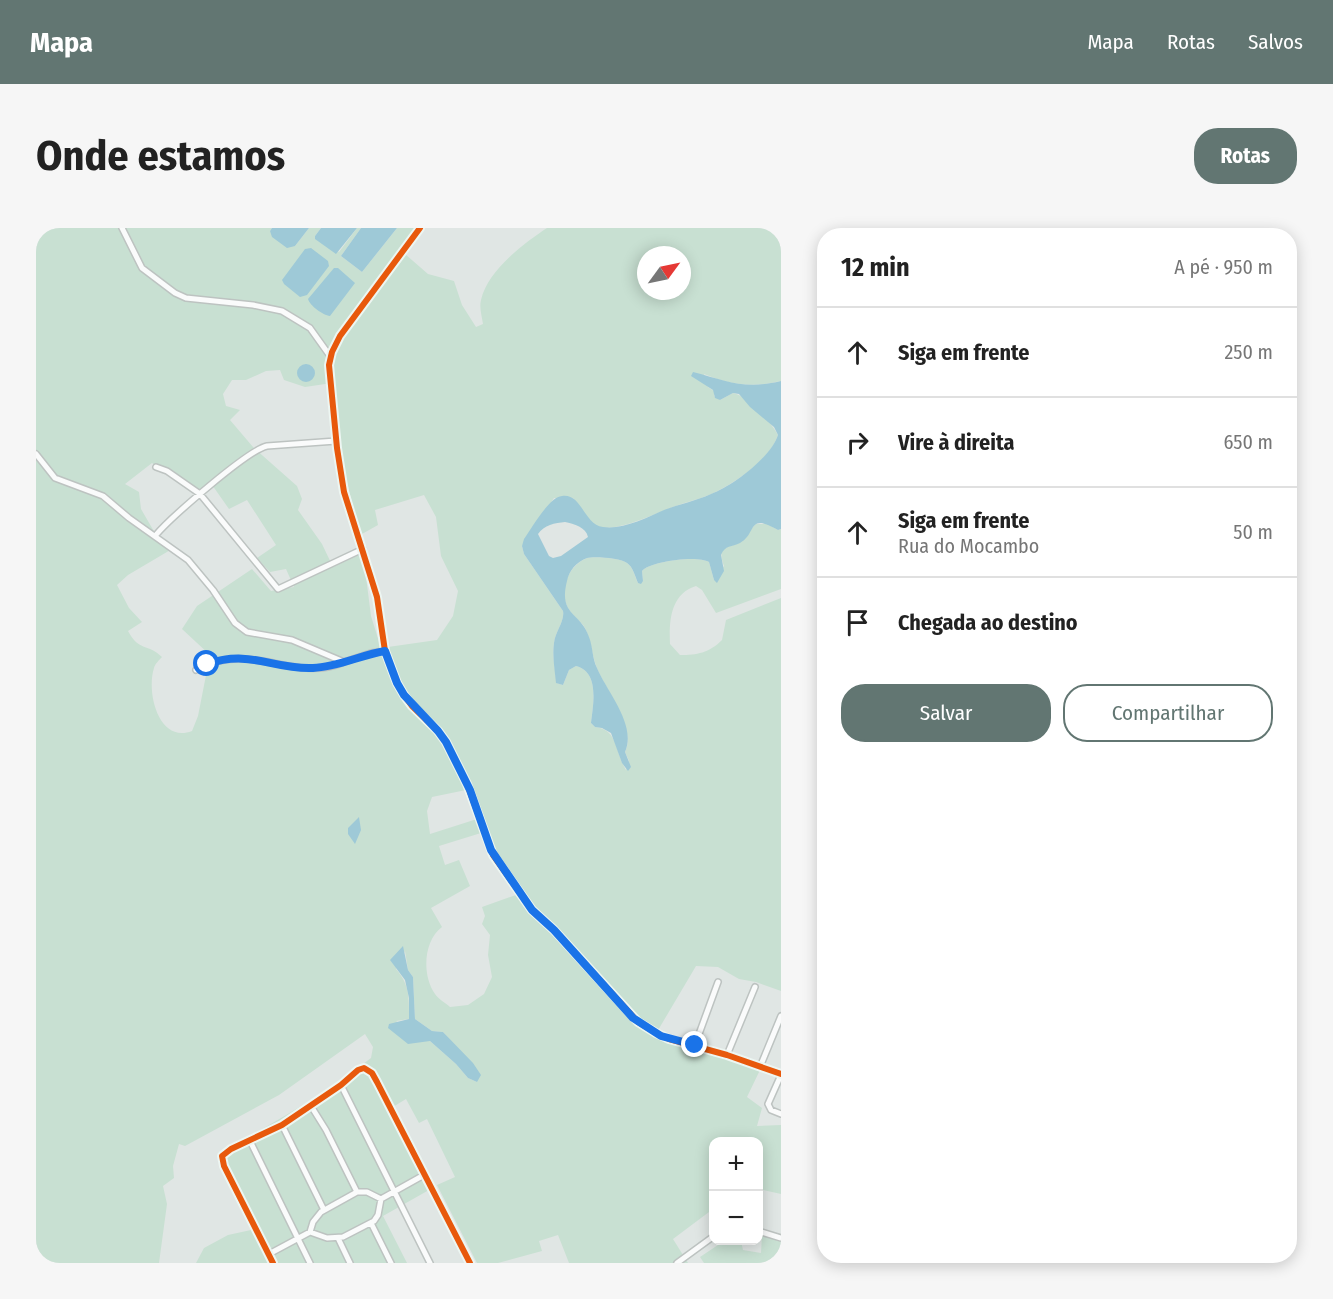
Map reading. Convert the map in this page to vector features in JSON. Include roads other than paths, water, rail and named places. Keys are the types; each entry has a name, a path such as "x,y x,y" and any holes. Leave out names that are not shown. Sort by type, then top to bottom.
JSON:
{"street":[{"path":"122,228 142,268 175,293 186,298 253,305 282,311 308,326 330,356"},
{"path":"420,228 340,336 330,356 336,441 344,492 377,597 385,651 397,683 404,695 446,742 470,790 491,850 527,903 629,1014 661,1036 727,1055 781,1074 768,1104 771,1110 781,1114"},
{"path":"155,536 200,494 259,448 336,441"},
{"path":"36,454 55,478 103,496 192,564 235,623 244,631 292,640 344,662"},
{"path":"156,467 167,471 200,494 278,590 363,549"},
{"path":"196,670 227,658 249,658 310,668 324,667 385,651"},
{"path":"695,1045 718,982"},
{"path":"727,1055 755,987"},
{"path":"760,1066 781,1017"},
{"path":"272,1263 222,1158 224,1153 282,1125 341,1085 360,1068 364,1068 372,1073 470,1263"},
{"path":"341,1085 430,1263"},
{"path":"311,1106 326,1130 357,1192"},
{"path":"282,1125 324,1210"},
{"path":"250,1141 310,1263"},
{"path":"381,1199 424,1175"},
{"path":"268,1254 310,1232 315,1218 324,1210 357,1192 367,1191 381,1199"},
{"path":"310,1232 322,1237 338,1238 371,1223 378,1215 381,1199"},
{"path":"371,1223 391,1263"},
{"path":"763,1232 781,1238"},
{"path":"338,1238 350,1263"},
{"path":"677,1263 709,1240"}],"water":[{"path":"272,228 309,228 295,246 287,248 272,237 270,231"},
{"path":"321,228 357,228 336,254 315,239"},
{"path":"361,228 397,228 362,272 341,256"},
{"path":"311,248 328,261 329,266 307,295 300,297 282,280 305,249"},
{"path":"334,268 338,268 355,283 330,316 317,310 308,299"},
{"path":"302,364 310,364 315,369 313,380 302,382 297,377 297,369"},
{"path":"693,372 726,381 757,385 781,381 781,529 757,524 740,543 725,549 721,555 724,571 717,583 709,562 695,559 664,562 647,567 642,571 641,584 638,583 629,565 624,561 614,559 587,558 571,570 565,592 566,601 568,608 585,629 595,664 624,720 628,742 625,752 631,767 628,771 622,763 611,733 591,723 593,690 589,675 584,669 576,666 569,670 563,685 556,683 553,648 563,619 563,611 524,554 522,546 524,539 541,514 552,502 562,496 574,499 591,521 597,525 618,527 720,490 740,478 760,461 774,444 778,435 774,427 750,407 739,394 733,393 720,400 715,398 713,390 691,376","holes":["565,522 582,528 588,537 561,556 553,558 549,556 538,534 543,528"]},
{"path":"359,817 361,830 355,844 348,834 348,828"},
{"path":"403,946 408,970 413,977 415,1019 432,1031 443,1032 473,1063 481,1075 477,1082 468,1078 430,1041 408,1044 388,1028 389,1024 409,1019 409,998 405,980 390,960"}]}
